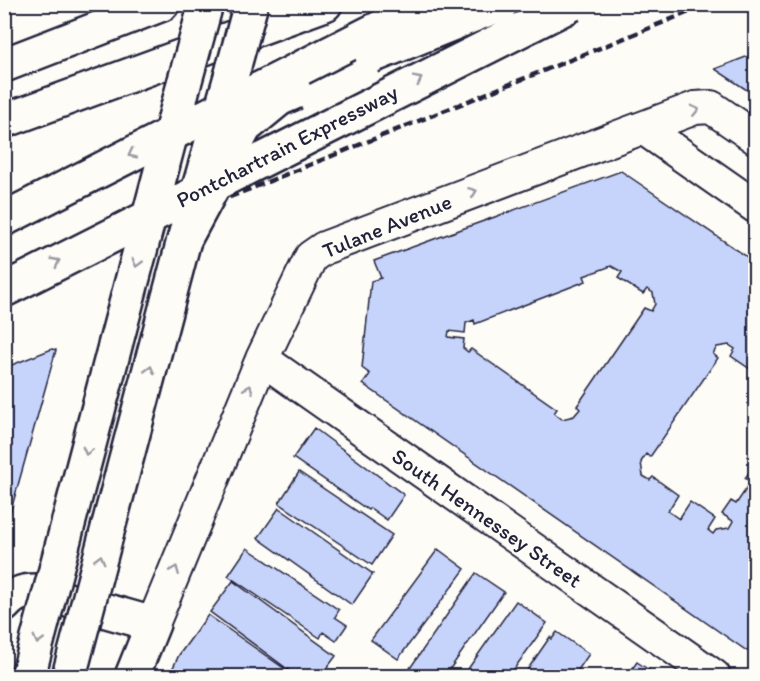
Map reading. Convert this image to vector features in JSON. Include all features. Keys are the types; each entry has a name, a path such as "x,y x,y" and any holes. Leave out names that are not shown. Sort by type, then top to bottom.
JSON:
{"main road":[{"path":"4,65 162,4"},
{"path":"28,676 206,4"},
{"path":"69,676 184,240 250,4"},
{"path":"4,121 325,4"},
{"path":"4,219 428,4"},
{"path":"184,240 245,127 279,99 408,40 501,4"},
{"name":"Pontchartrain Expressway","path":"4,290 572,4"},
{"path":"4,604 14,595 25,591 36,591 153,624 132,676"}],"street":[{"name":"Tulane Avenue","path":"153,624 261,359 302,272 311,258 324,248 695,108 711,107 745,130"},
{"path":"643,128 756,207"},
{"name":"South Hennessey Street","path":"261,359 714,676"}],"building":[{"path":"756,53 756,96 715,69"},
{"path":"621,171 756,263 756,373 731,356 735,349 729,345 717,347 713,354 718,358 650,457 646,454 641,462 643,476 650,480 653,477 678,495 668,511 679,519 690,502 715,519 708,530 713,534 716,530 729,528 733,521 722,514 731,501 736,504 751,482 745,478 756,463 756,600 751,606 756,609 756,639 747,651 363,384 370,374 362,368 371,281 381,278 374,261","holes":["611,266 622,272 618,278 643,294 647,289 653,293 655,304 651,311 644,308 577,406 580,409 574,416 562,419 554,413 557,409 471,349 468,352 463,348 464,339 448,337 449,331 465,333 466,323 474,320 475,324 586,281 584,276"]},
{"path":"52,349 56,350 4,535 4,368"},
{"path":"314,428 404,495 387,520 370,508 368,510 293,458"},
{"path":"299,472 392,535 372,565 279,503"},
{"path":"279,508 373,574 352,605 258,538"},
{"path":"247,548 339,610 335,617 347,625 336,641 323,632 320,638 228,576"},
{"path":"438,549 465,569 398,659 371,640"},
{"path":"476,573 504,592 445,676 416,676 408,671"},
{"path":"233,581 336,656 321,676 297,676 210,612"},
{"path":"516,601 547,623 509,676 463,676"},
{"path":"208,615 295,676 169,676 179,655"},
{"path":"557,632 589,654 574,676 523,676 550,637 552,639"},
{"path":"637,662 658,676 627,676"}],"railway":[{"path":"4,288 709,4"}]}
